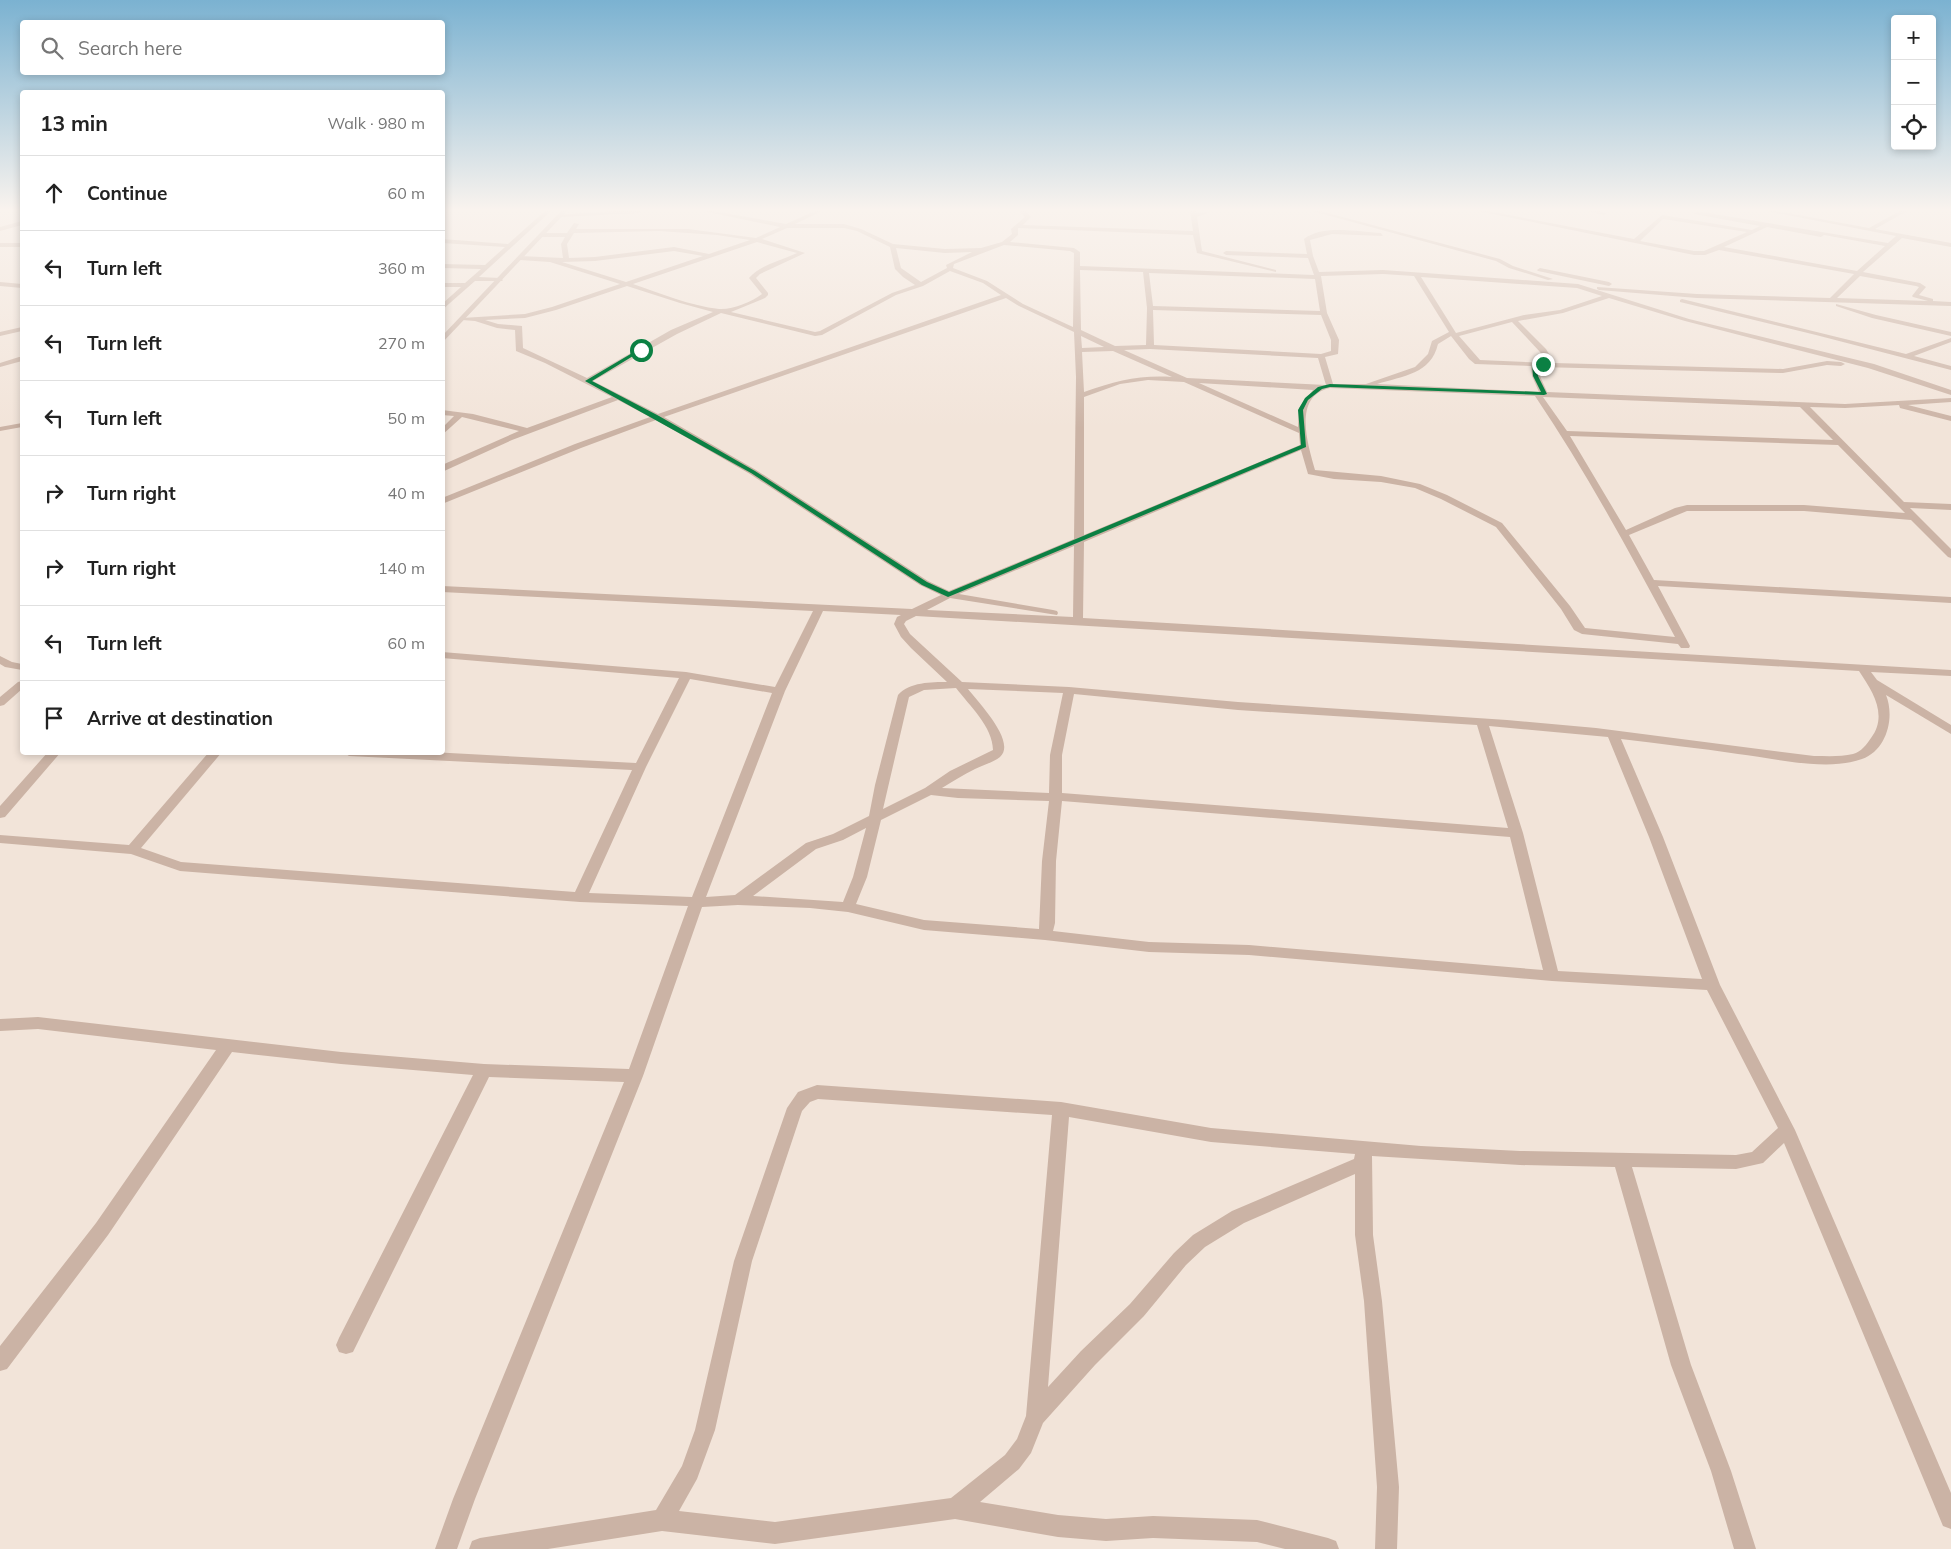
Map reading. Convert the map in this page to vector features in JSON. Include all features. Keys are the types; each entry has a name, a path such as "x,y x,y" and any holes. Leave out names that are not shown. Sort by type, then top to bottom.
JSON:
{"street":[{"path":"445,338 497,283"},
{"path":"588,381 674,332 720,311 735,309 763,297 766,294 756,283"},
{"path":"464,319 478,320 524,316 568,304 625,284 682,302 818,334 866,311 894,294 924,283"},
{"path":"987,283 1005,296 1113,348 1303,432"},
{"path":"1078,283 1077,330 1080,396 1078,619"},
{"path":"1147,283 1150,308 1150,348"},
{"path":"1078,350 1150,348 1321,356 1331,354 1336,350 1335,340 1324,313 1318,283"},
{"path":"1422,283 1472,360 1485,363 1776,371 1827,363 1871,366"},
{"path":"1541,283 1697,296 1950,304"},
{"path":"1568,283 1688,320 1871,366 1951,393"},
{"path":"1605,283 1951,368"},
{"path":"1827,301 1848,283"},
{"path":"1909,283 1922,286 1915,296 1950,304"},
{"path":"0,284 20,286"},
{"path":"445,285 466,285"},
{"path":"445,305 466,285"},
{"path":"445,500 657,417 1005,296"},
{"path":"1362,386 1418,369 1432,355 1435,343 1454,334 1514,320 1561,312 1607,296"},
{"path":"1827,301 1874,317 1951,334"},
{"path":"1150,308 1324,313"},
{"path":"478,320 497,326 519,328 519,349 619,397 753,472 924,584 948,595 1078,619"},
{"path":"1514,320 1543,351 1552,365"},
{"path":"0,334 20,329"},
{"path":"1907,356 1951,340"},
{"path":"1321,356 1325,387"},
{"path":"0,366 20,360"},
{"path":"1535,364 1541,394 1652,583 1691,657"},
{"path":"1080,396 1128,380 1148,378 1325,387 1362,386 1802,404 1888,404 1951,400"},
{"path":"1325,387 1306,399 1300,410 1304,446 1311,472 1334,476 1381,479 1417,486 1451,500 1499,525 1530,562 1582,631 1682,641"},
{"path":"445,468 527,431 619,397"},
{"path":"1939,400 1951,414"},
{"path":"1802,404 1951,555"},
{"path":"1888,404 1951,419"},
{"path":"445,412 460,414 527,431"},
{"path":"445,431 460,414"},
{"path":"0,429 20,425"},
{"path":"1564,433 1840,443"},
{"path":"738,900 811,846 838,837 875,819 929,791 940,782 981,763 999,750 998,741 990,725 959,685 946,676 905,635 899,624 901,619 908,613 1304,446"},
{"path":"1902,505 1951,507"},
{"path":"1624,534 1678,510 1687,508 1804,508 1914,517"},
{"path":"1652,583 1951,600"},
{"path":"445,589 908,613 1078,619 1951,673"},
{"path":"446,1549 634,1076 697,902 779,691 819,608"},
{"path":"445,655 686,675 779,691"},
{"path":"0,659 9,665 20,667"},
{"path":"848,907 860,877 904,695 908,690 916,687 959,685 1002,688 1038,686 1236,706 1482,722 1613,734 1795,758 1835,759 1857,757 1865,752 1880,736 1886,723 1886,707 1874,683 1863,668"},
{"path":"580,897 640,767 686,675"},
{"path":"1874,683 1951,730"},
{"path":"0,703 20,686"},
{"path":"1045,935 1048,923 1049,861 1056,797 1056,755 1069,690"},
{"path":"1482,722 1516,833 1552,976"},
{"path":"1613,734 1656,837 1712,985 1787,1130 1951,1518"},
{"path":"0,814 52,755"},
{"path":"132,850 213,755"},
{"path":"406,755 640,767"},
{"path":"929,791 958,794 1056,797 1516,833"},
{"path":"0,839 132,850 180,866 580,897 697,902 738,900 848,907 924,925 1045,935 1149,947 1249,950 1552,976 1712,985"},
{"path":"0,1025 38,1022 341,1058 484,1070 634,1076"},
{"path":"0,1362 102,1229 230,1044"},
{"path":"346,1345 484,1070"},
{"path":"662,1520 690,1472 706,1430 743,1261 795,1108 804,1097 817,1092 1061,1109 1211,1136 1363,1155 1421,1153 1622,1161 1743,1161 1758,1158 1787,1130"},
{"path":"956,1508 1012,1462 1024,1446 1036,1416 1061,1109"},
{"path":"1036,1416 1088,1358 1137,1310 1180,1259 1199,1241 1238,1217 1363,1155"},
{"path":"1363,1155 1364,1235 1373,1301 1388,1487 1386,1549"},
{"path":"1622,1161 1681,1365 1721,1471 1745,1549"},
{"path":"480,1549 662,1520 775,1533 956,1508 1058,1526 1106,1530 1153,1527 1257,1531 1328,1549"}],"route":[{"path":"641,350 588,381 657,417 753,472 924,584 948,595 1304,446 1300,410 1306,399 1320,388 1330,386 1362,386 1544,394 1536,376 1535,364 1543,364"}]}
